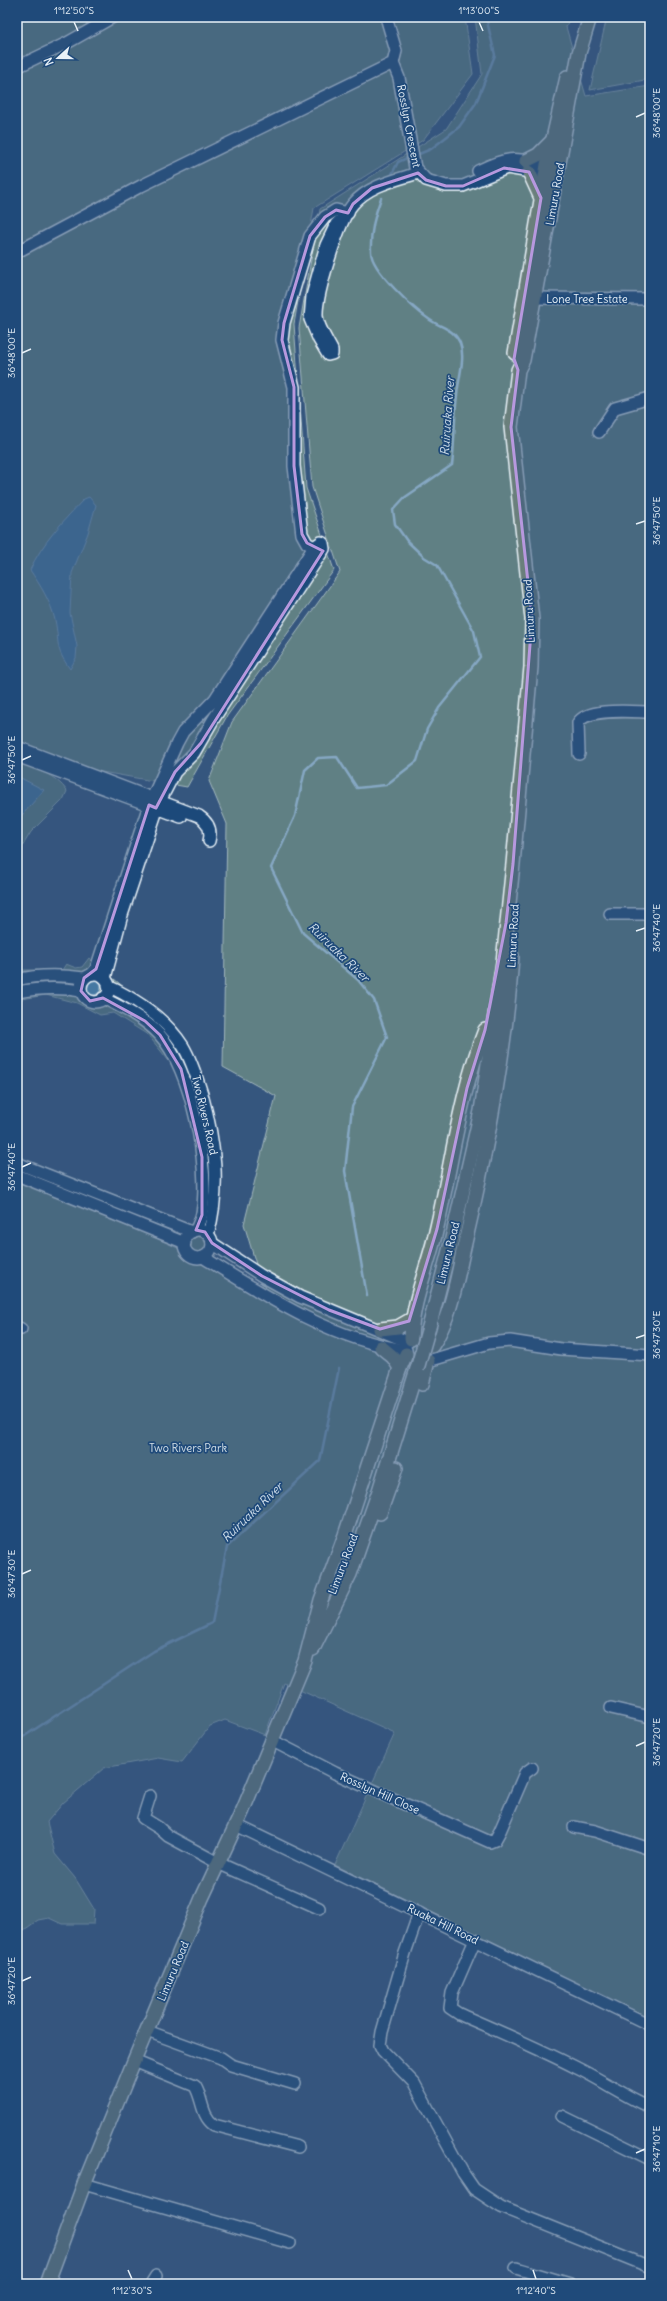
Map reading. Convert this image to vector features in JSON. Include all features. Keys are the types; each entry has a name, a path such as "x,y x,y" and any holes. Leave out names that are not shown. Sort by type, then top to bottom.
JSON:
{"main road":[{"name":"Limuru Road","path":"47,2284 84,2184 134,2061 306,1658 366,1503 408,1355 451,1243 481,1111 494,1030 514,853 531,667 532,619 512,452 512,406 518,370 523,360 541,198 552,142 581,17"},
{"name":"Limuru Road","path":"529,298 559,172 580,53 590,17"},
{"path":"541,198 528,166 552,142"},
{"name":"Limuru Road","path":"306,1658 364,1549 387,1497 428,1361 432,1354 432,1346 443,1329 471,1215 508,1014 517,876 517,863 514,853"},
{"name":"Limuru Road","path":"350,1574 379,1491 408,1355 422,1319 442,1248 472,1114 485,1030 506,923"},
{"path":"375,1328 398,1327 422,1319"},
{"path":"381,1347 393,1357 408,1355 423,1337 432,1346"},
{"path":"408,1355 416,1363 428,1361"}],"street":[{"path":"17,67 67,44 113,17"},
{"path":"17,252 141,186 393,63 396,51 386,17"},
{"name":"Rosslyn Crescent","path":"393,63 399,78 414,161 418,173 435,184 446,186 456,185 461,179 503,160 528,166"},
{"path":"528,166 559,172"},
{"path":"348,213 336,224 326,245 312,296 310,319 319,340 328,355 332,354 332,350 317,318 318,304 335,243 348,213 353,204 372,188 418,173"},
{"path":"314,546 307,543 302,534 294,466 294,387 282,340 284,323 310,236 325,218 336,210 348,213"},
{"name":"Lone Tree Estate","path":"529,298 650,299"},
{"path":"599,432 605,426 611,411 615,408 650,398"},
{"path":"17,992 50,988 81,991 90,1001 103,998 122,915 154,804 175,772 201,743 213,720 325,547 321,542 314,546 214,699 183,732 154,804 96,969 88,976 81,991"},
{"path":"579,754 578,723 583,718 594,712 650,712"},
{"path":"17,747 154,804"},
{"path":"17,756 154,804"},
{"path":"610,914 650,914"},
{"path":"17,980 30,976 88,976"},
{"name":"Two Rivers Road","path":"88,976 106,982 152,1012 183,1046 195,1070 206,1110 216,1158 213,1217 210,1239"},
{"name":"Two Rivers Road","path":"103,998 150,1026 160,1035 181,1069 198,1128 202,1157 204,1184 202,1214 194,1231"},
{"path":"17,1163 194,1231 210,1239 262,1276 300,1297 375,1328 408,1355"},
{"path":"17,1175 184,1243"},
{"path":"119,1217 123,1205"},
{"path":"184,1243 194,1231"},
{"path":"184,1243 186,1252 191,1256 195,1258 203,1257 210,1252 210,1239"},
{"path":"203,1257 292,1309 365,1341 408,1355"},
{"path":"365,1341 375,1328"},
{"path":"428,1361 489,1344 510,1341 561,1349 650,1355"},
{"path":"611,1708 650,1717"},
{"name":"Rosslyn Hill Close","path":"271,1740 335,1773 490,1842 495,1840 500,1831 525,1773 532,1768"},
{"path":"150,1796 143,1818 159,1828 168,1836 218,1863 319,1908"},
{"name":"Ruaka Hill Road","path":"236,1825 650,2025"},
{"path":"574,1827 595,1831 650,1849"},
{"path":"419,1913 405,1953 382,2032 380,2044 382,2051 414,2082 462,2173 474,2188 485,2198 501,2207 650,2267"},
{"path":"475,1940 452,1993 450,2008 459,2014 564,2061 597,2078 628,2097 650,2107"},
{"path":"147,2031 221,2058 231,2065 295,2084"},
{"path":"134,2061 195,2086 200,2094 205,2116 214,2125 298,2146"},
{"path":"562,2116 650,2160"},
{"path":"84,2184 290,2243"},
{"path":"516,2268 570,2284"}],"highlighted area":[{"path":"504,168 529,172 541,198 514,359 518,370 511,427 532,619 513,864 506,923 485,1030 467,1088 437,1229 409,1321 380,1329 329,1310 262,1276 212,1243 205,1232 196,1230 202,1215 202,1157 181,1069 160,1035 145,1021 103,998 90,1001 81,991 84,978 96,969 149,805 156,808 175,772 201,743 323,551 307,543 302,534 294,466 294,387 282,340 284,323 310,236 325,217 336,210 348,213 353,204 372,188 418,173 426,180 446,186 463,186"}],"green space":[{"path":"17,17 465,17 473,74 423,140 314,208 294,324 306,488 334,570 227,716 187,787 17,757"},
{"name":"Two Rivers Park","path":"475,17 570,17 566,27 586,96 650,86 650,2019 335,1865 395,1733 284,1683 265,1735 225,1720 210,1726 182,1762 158,1758 104,1768 63,1803 47,1822 55,1854 75,1878 94,1909 93,1924 62,1924 49,1918 38,1920 17,1935 17,1174 72,1198 188,1253 187,1238 196,1232 205,1233 211,1247 206,1254 198,1258 264,1291 244,1224 276,1096 223,1067 227,824 209,781 232,722 340,572 312,487 299,328 320,209 446,129 482,74"},
{"path":"607,17 650,17 650,79 590,90"},
{"path":"17,763 45,772 57,780 67,791 63,800 31,832 17,855"},
{"path":"89,958 126,989 151,1004 175,1028 192,1053 173,1066 148,1035 113,1013 100,1015 77,1003 46,995 21,999 17,992 17,970 62,970 66,964 76,968 82,967"}],"water":[{"path":"89,497 96,505 88,533 72,573 70,613 77,646 76,658 70,669 65,662 58,645 55,620 51,607 30,570 40,551 54,532 84,499"},
{"path":"17,776 44,790 17,821"},
{"path":"93,979 100,984 101,987 96,994 93,995 86,990 85,987 90,980"}],"waterway":[{"name":"Ruiruaka River","path":"419,154 431,149 459,127 476,103 495,55 486,17"},
{"name":"Ruiruaka River","path":"390,178 398,162 407,158"},
{"name":"Ruiruaka River","path":"367,1296 345,1171 352,1107 387,1037 374,1000 358,980 303,933 271,868 295,816 305,770 318,758 337,757 357,788 386,785 417,761 427,729 439,708 480,657 474,631 437,565 424,557 407,541 395,524 393,510 404,498 452,465 456,404 462,349 457,338 451,332 430,320 414,308 386,279 373,260 371,252 372,232 381,198"},
{"name":"Ruiruaka River","path":"17,1741 154,1651 212,1623 227,1547 320,1461 339,1368"}]}
